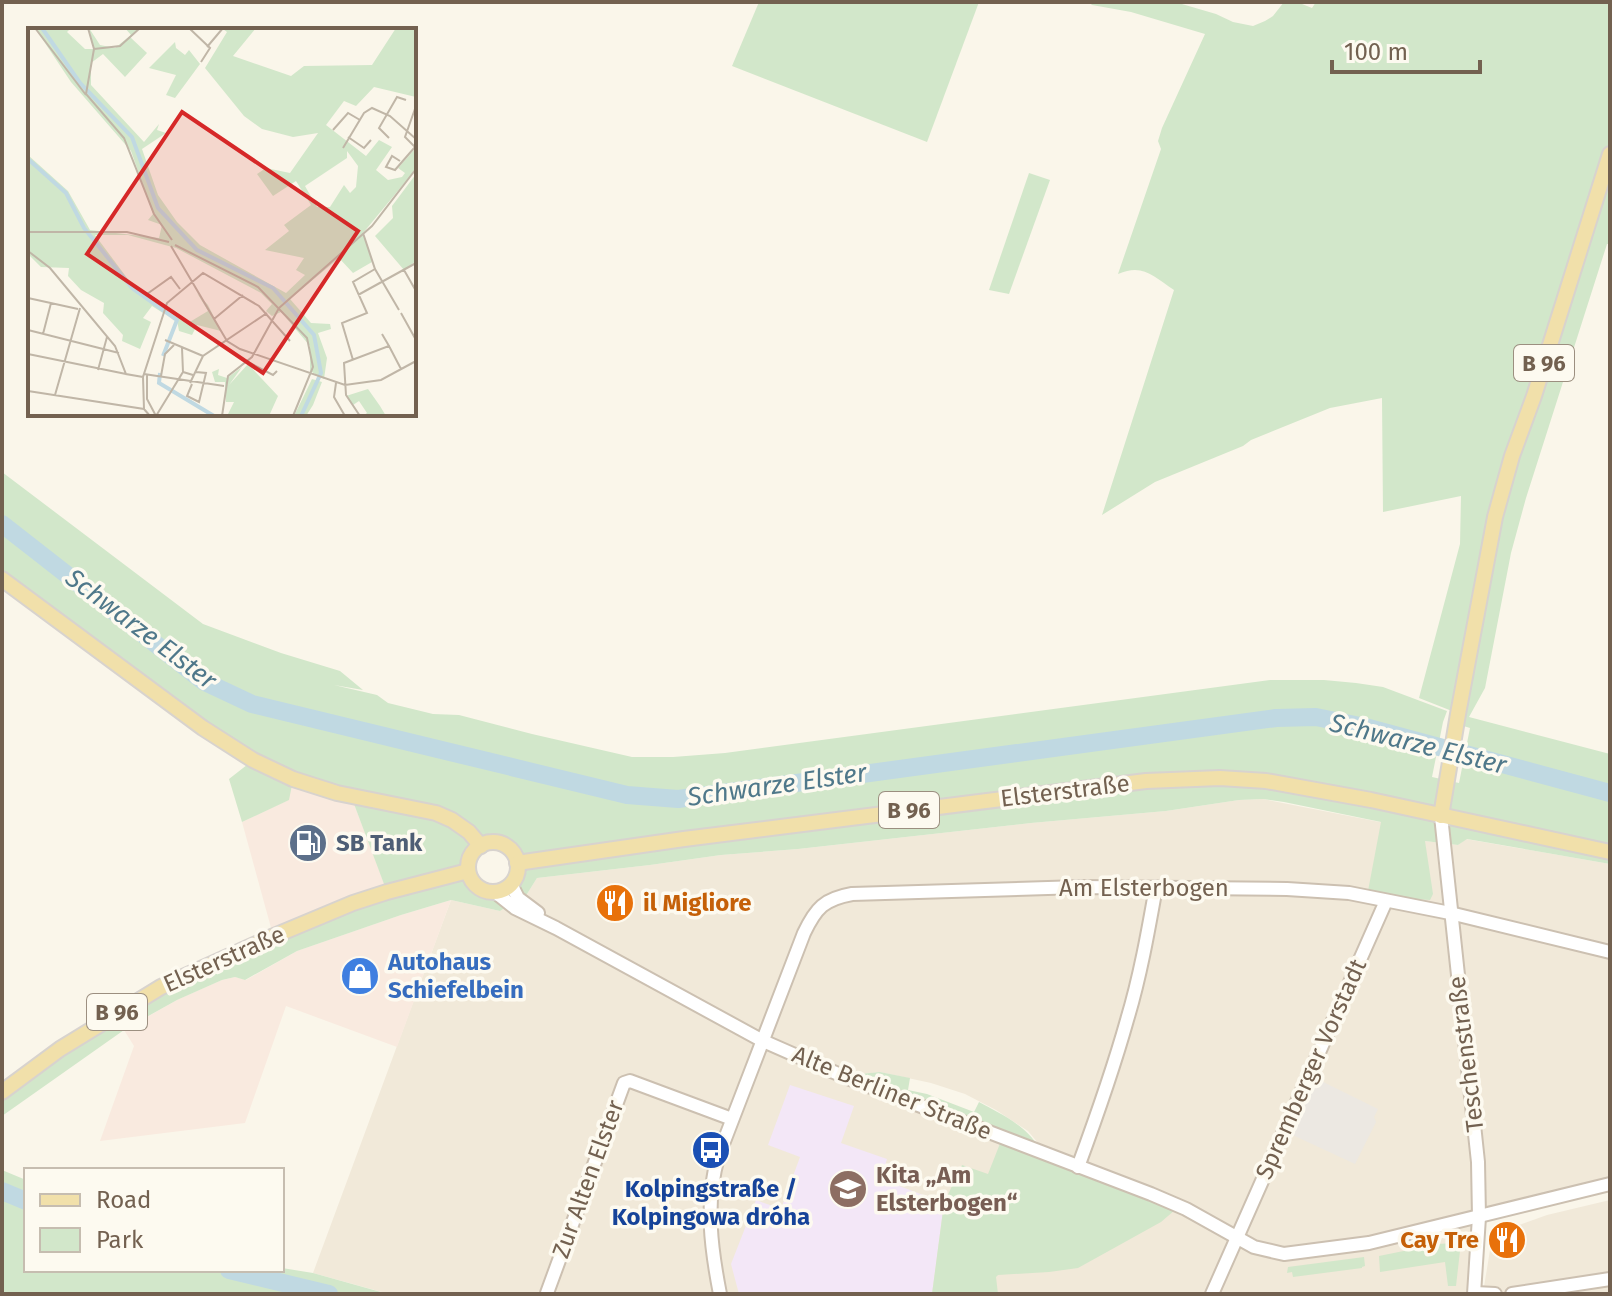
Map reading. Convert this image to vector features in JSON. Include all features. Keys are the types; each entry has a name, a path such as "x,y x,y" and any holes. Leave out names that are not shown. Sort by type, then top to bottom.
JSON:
{"main road":[{"name":"B 96","path":"1441,816 1495,517 1610,154"},
{"path":"2,579 203,728 253,760 293,779 337,793 436,813 469,832 481,846"},
{"name":"Elsterstraße","path":"517,863 756,830 1184,778 1266,781 1326,791 1610,852"},
{"path":"491,843 501,844 513,854 517,863 511,884 495,892 481,889 470,878 468,871 471,856 481,846 491,843"},
{"name":"Elsterstraße","path":"2,1092 70,1042 161,987 353,903 468,871"}],"street":[{"name":"Teschenstraße","path":"1441,816 1474,1114 1479,1188 1474,1293"},
{"name":"Alte Berliner Straße","path":"511,884 523,903 556,928"},
{"name":"Am Elsterbogen","path":"720,1294 709,1219 718,1157 809,922 822,905 837,897 852,894 1156,887 1349,893 1450,913 1610,952"},
{"path":"1078,1167 1127,1020 1142,963 1156,887"},
{"name":"Alte Berliner Straße","path":"495,892 515,908 763,1041 845,1077 1172,1203 1254,1247 1269,1251 1284,1254 1369,1243 1610,1184"},
{"name":"Spremberger Vorstadt","path":"1212,1294 1386,901"},
{"name":"Zur Alten Elster","path":"547,1293 624,1083 630,1081 732,1119"},
{"path":"1512,1294 1610,1279"},
{"path":"1474,1293 1495,1294"}],"shaded area":[{"path":"293,780 351,796 387,891 273,935 242,822 288,800"},
{"path":"1263,799 1405,825 1421,832 1425,841 1458,845 1466,839 1610,864 1610,1183 1450,1220 1369,1243 1479,1215 1474,1294 721,1294 711,1219 714,1178 764,1042 844,1078 1041,1153 1038,1143 1028,1131 965,1094 880,1072 845,1076 763,1039 731,1118 712,1178 709,1219 719,1294 389,1294 313,1273 451,900 500,911 527,894 537,878 721,855"},
{"path":"451,900 397,1047 286,1006 245,1123 100,1141 134,1046 124,1030 177,1000 222,980 235,977 246,980 297,951"},
{"path":"1309,1075 1378,1109 1374,1117 1376,1122 1355,1164 1284,1131"},
{"name":"Kita „Am Elsterbogen“","path":"790,1085 854,1106 841,1143 887,1159 881,1179 944,1203 932,1294 739,1294 731,1264 756,1200 781,1209 800,1157 768,1145"},
{"path":"1610,1200 1610,1294 1483,1293 1491,1244 1497,1233 1547,1215"}],"green space":[{"path":"759,2 979,2 927,142 732,66"},
{"path":"1089,2 1175,2 1253,26 1273,16 1284,2 1297,2 1312,8 1316,2 1610,2 1610,148 1525,418 1457,713 1419,698 1460,544 1461,496 1383,512 1382,398 1330,408 1251,440 1155,482 1102,515 1174,290 1141,271 1118,274 1161,149 1158,141 1162,128 1205,34"},
{"path":"1610,158 1610,244 1607,244 1526,498 1511,553 1485,688 1469,717 1610,754 1610,864 1467,839 1458,845 1425,841 1433,894 1430,900 1368,891 1381,822 1263,799 721,855 537,878 527,894 500,911 451,900 297,951 245,980 235,977 222,980 177,1000 124,1030 2,1116 2,1092 115,1015 387,892 351,796 453,820 293,780 289,800 242,822 229,779 252,761 2,579 2,472 203,624 340,671 363,690 334,685 377,695 388,703 433,714 459,715 632,757 725,753 1270,680 1324,680 1383,687 1447,711 1432,777 1459,783 1470,728 1457,724 1497,517","holes":["486,843 511,852 517,863 515,878 506,889 495,893 484,891 475,884 467,863 473,852"]},
{"path":"1029,173 1050,180 1009,294 989,290"},
{"path":"880,1072 910,1078 908,1090 974,1112 979,1102 1023,1129 1041,1153 848,1077"},
{"path":"1001,1141 1175,1210 1161,1222 1078,1268 998,1275 998,1294 932,1294 944,1203 962,1165 988,1174"},
{"path":"2,1170 24,1179 24,1272 284,1272 284,1268 313,1273 388,1294 2,1294"},
{"path":"1454,1243 1460,1251 1456,1286 1448,1286 1445,1262 1380,1272 1379,1256"},
{"path":"1364,1257 1365,1266 1362,1268 1293,1277 1292,1272 1287,1273 1288,1267"}],"waterway":[{"name":"Schwarze Elster","path":"2,524 203,681 252,704 627,795 678,799 1276,718 1316,717 1365,727 1610,793"},
{"path":"2,1191 24,1200"},
{"path":"237,1272 329,1294"}],"place":[{"name":"SB Tank","path":"308,843"},
{"name":"il Migliore","path":"615,903"},
{"name":"Autohaus Schiefelbein","path":"360,976"},
{"name":"Kolpingstraße / Kolpingowa dróha","path":"711,1150"},
{"name":"Kita „Am Elsterbogen“","path":"848,1189"},
{"name":"Cay Tre","path":"1507,1240"}]}
